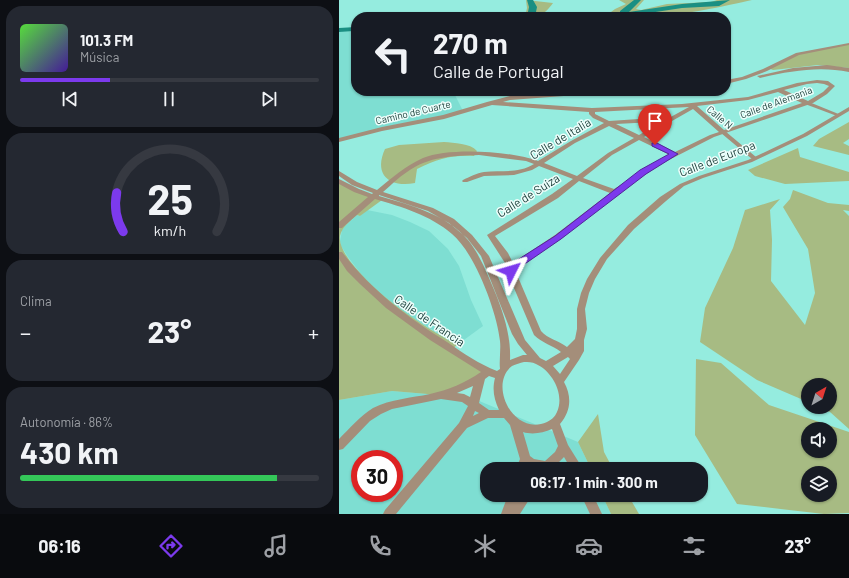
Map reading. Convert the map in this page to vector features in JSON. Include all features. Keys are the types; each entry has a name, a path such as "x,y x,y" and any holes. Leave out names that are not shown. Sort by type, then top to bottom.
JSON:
{"street":[{"path":"731,82 765,70 799,54 849,44"},
{"path":"731,83 793,70 829,67 849,70"},
{"name":"Calle de Alemania","path":"489,103 502,101 510,104 592,111 692,106 743,100 758,97 795,85 817,82 831,84 832,86 825,93 811,102 807,102 723,132 674,154 643,172 558,237 511,268"},
{"path":"779,90 839,115"},
{"path":"502,101 529,96"},
{"path":"517,104 525,99 560,96"},
{"name":"Camino de Cuarte","path":"339,140 382,129 444,117 489,103"},
{"name":"Calle de Suiza","path":"576,358 558,345 546,341 537,333 511,274 511,268 503,251 492,236 493,233 544,203 610,154 692,106"},
{"name":"Calle N","path":"692,106 754,158"},
{"name":"Calle de Europa","path":"560,381 576,358 579,351 581,309 585,293 594,273 604,258 631,228 655,205 677,188 694,180 754,158 805,135 849,109"},
{"path":"592,111 593,116 674,154"},
{"name":"Calle de Italia","path":"465,181 483,174 525,171 541,163 573,142 609,123 654,120 668,121"},
{"path":"339,226 389,183 416,163 435,156 448,154 466,153 509,156 541,163 615,192"},
{"path":"339,173 364,188 432,210 452,221 469,234 485,256 521,342 536,360"},
{"path":"339,181 359,193 412,208 433,217 466,242 481,268 504,330 505,342 502,372 497,386 501,406 506,414 515,423 525,429 543,429 555,423 561,415 564,404 564,393 560,381 547,365 527,358 519,359 512,362 502,372"},
{"name":"Calle de Francia","path":"339,254 348,267 392,310 484,375 502,372"},
{"path":"547,365 559,359 568,352 579,340"},
{"path":"558,345 579,340"},
{"path":"339,446 360,425 377,411 393,404 454,391 484,375"},
{"path":"389,514 463,426 474,404 484,375"},
{"path":"435,396 462,397 487,414"},
{"path":"463,426 487,414 506,414"},
{"path":"515,423 523,462"},
{"path":"555,423 563,446 573,462"},
{"path":"554,462 563,446"},
{"path":"507,514 511,502"},
{"path":"514,514 522,502"},
{"path":"590,502 596,514"}],"shaded area":[{"path":"339,32 351,32 351,96 456,96 463,111 339,140"},
{"path":"367,210 392,215 429,231 448,249 459,266 471,300 483,326 457,345 408,315 381,294 364,278 348,257 341,246 340,241 342,230 346,225 357,215 360,216"},
{"path":"392,391 472,398 578,442 588,462 480,462 480,502 605,502 611,514 339,514 339,400"}],"green space":[{"path":"526,0 553,3 544,12 526,12"},
{"path":"619,0 644,0 636,9 641,10 667,4 711,2 717,0 752,0 694,12 611,12 626,4"},
{"path":"849,44 849,68 818,65 773,70 768,68 798,54"},
{"path":"849,122 849,139 843,143 849,146 849,155 813,146 819,139"},
{"path":"444,142 470,146 477,151 474,156 444,158 417,169 415,183 406,184 391,181 386,178 383,173 381,166 385,149 399,145"},
{"path":"798,148 800,157 849,172 849,181 785,184 755,176 748,170"},
{"path":"339,181 382,200 360,216 357,215 343,230 340,236 340,243 350,261 386,298 413,318 457,345 452,349 488,372 439,395 392,391 339,400"},
{"path":"793,190 828,203 849,205 849,211 843,210 849,216 849,429 832,414 837,414 837,378 801,378 801,399 757,380 700,342 705,308 733,248 745,210 780,199 770,210 772,240 771,281 805,325 815,293 808,249 783,207 790,199"},
{"path":"696,359 721,363 769,405 819,422 801,422 801,458 837,458 837,428 849,432 849,513 824,514 737,504 695,435"},
{"path":"598,414 604,452 609,462 588,462 578,442"},
{"path":"605,502 632,502 639,514 611,514"}],"waterway":[{"path":"530,0 533,7 532,12"},
{"path":"624,12 638,0"},
{"path":"642,12 682,6 719,4 727,0"},
{"path":"339,30 351,29"}],"route":[{"path":"511,271 511,268 583,219 643,172 674,154 655,145"}]}
